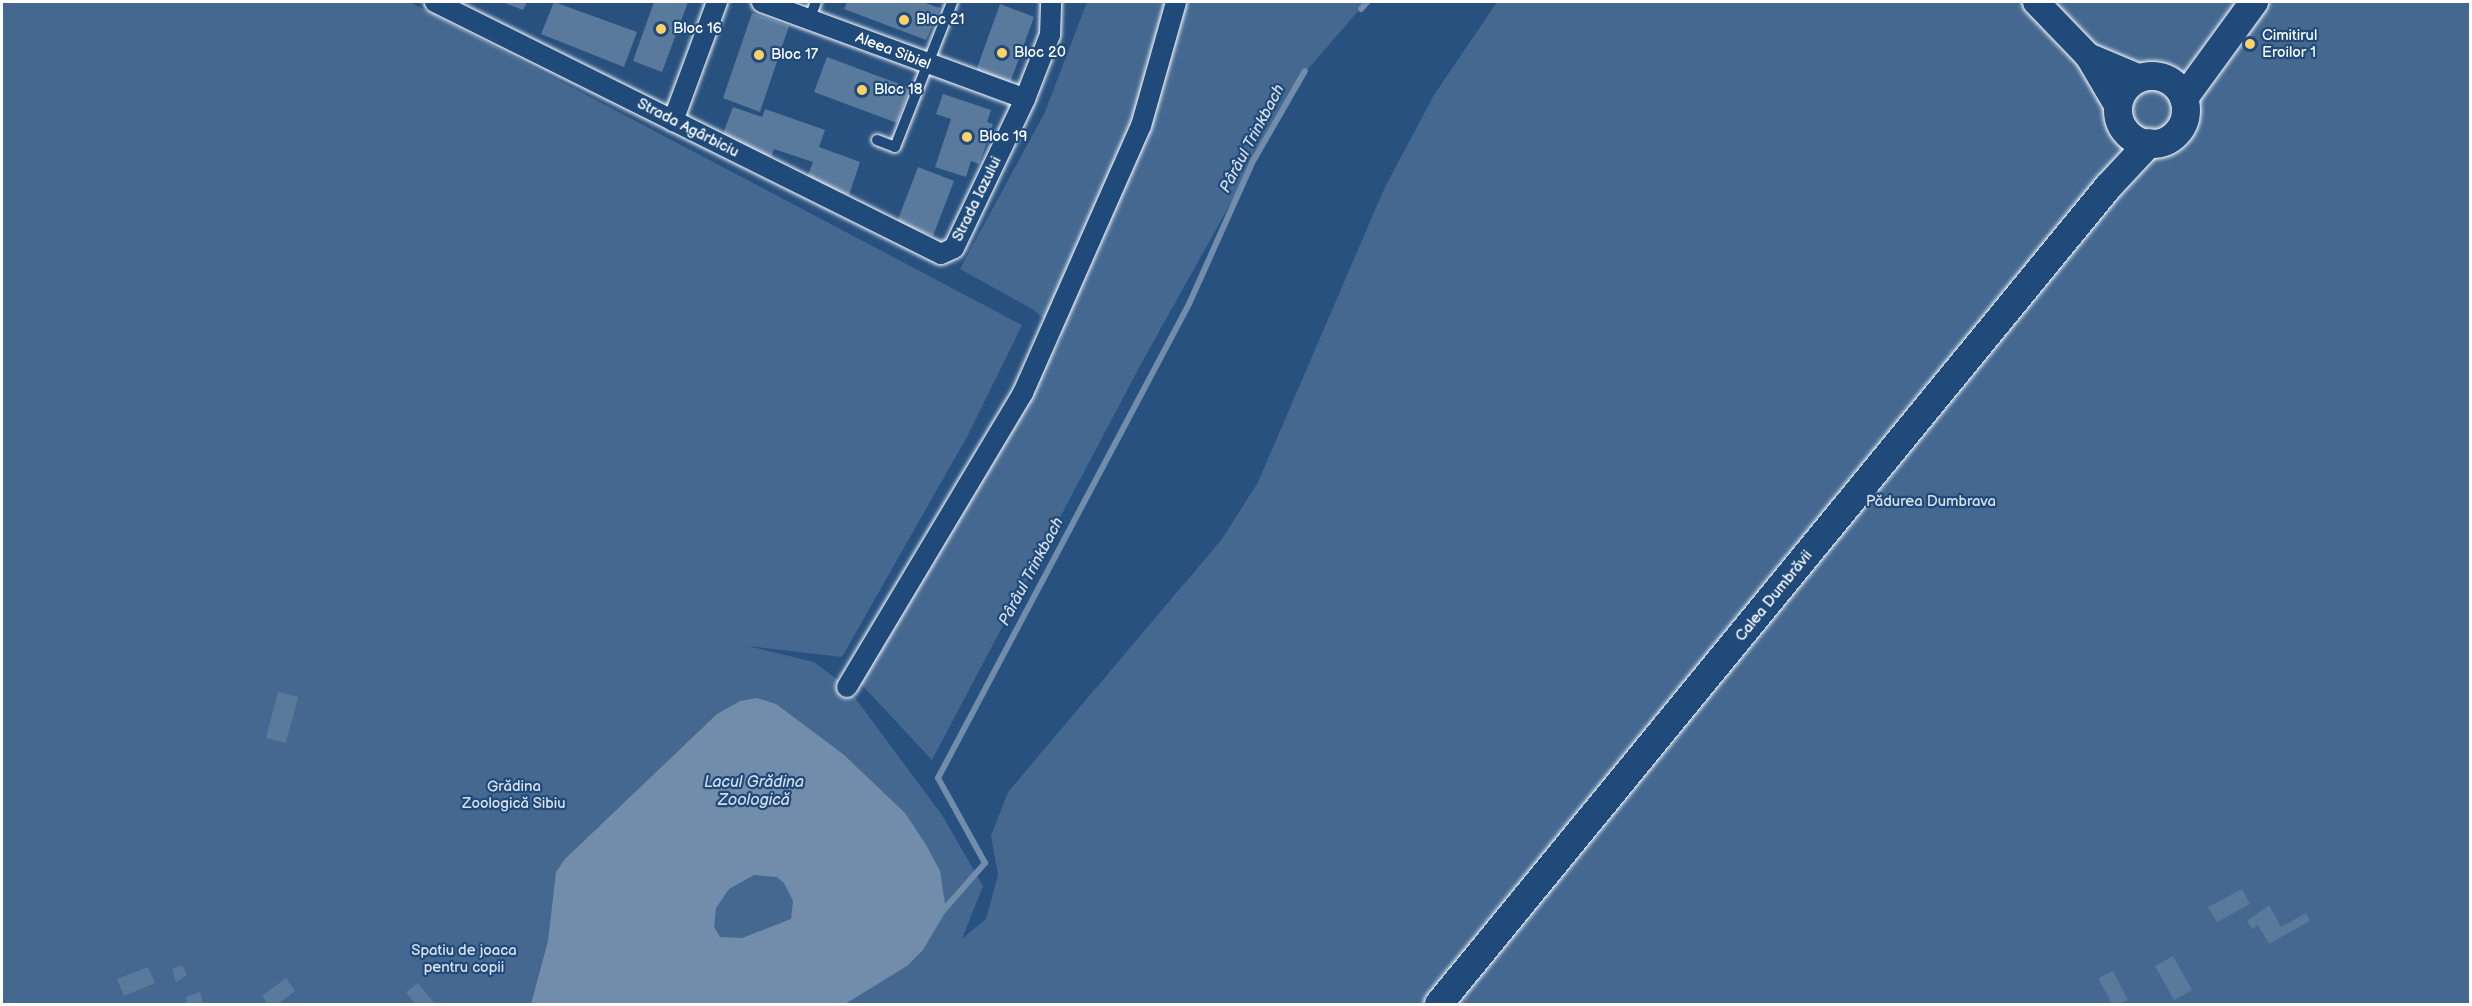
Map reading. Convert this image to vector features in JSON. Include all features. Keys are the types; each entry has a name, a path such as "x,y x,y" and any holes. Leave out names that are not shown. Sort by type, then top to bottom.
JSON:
{"main road":[{"path":"2163,85 2182,127 2167,140 2149,143 2121,118 2124,89 2163,85 2224,39 2254,2"},
{"name":"Calea Dumbrăvii","path":"2108,187 2121,118"},
{"name":"Calea Dumbrăvii","path":"1439,1005 2108,187 2149,143"}],"street":[{"name":"Strada Agârbiciu","path":"435,2 941,254"},
{"path":"673,121 717,2"},
{"name":"Aleea Sibiel","path":"762,2 813,11 928,65 1025,99"},
{"name":"Strada Iazului","path":"941,254 954,248 1025,99 1050,35 1051,2"},
{"path":"847,687 1023,393 1141,126 1176,2"},
{"path":"2036,2 2088,56 2121,118"},
{"path":"2088,56 2163,85"}],"lane":[{"path":"877,140 895,147 952,2"}],"green space":[{"path":"2,2 410,2 1022,325 968,435 842,657 748,646 814,662 847,687 942,815 983,886 962,939 986,919 998,875 991,836 1008,792 1222,539 1258,482 1385,187 1434,95 1497,2 2470,2 2470,1004 2,1004"},
{"path":"1087,2 1366,2 1301,77 1141,364 932,760 861,684 1062,337 1034,310 960,269 1045,112"}],"water":[{"name":"Lacul Grădina Zoologică","path":"757,698 776,704 843,754 905,813 940,871 946,911 923,950 907,966 845,1004 531,1004 548,941 556,872 565,859 717,714 740,701","holes":["754,875 777,877 784,883 793,901 791,919 742,938 720,937 714,927 716,908 729,889"]}],"building":[{"path":"502,2 527,2 523,10"},
{"path":"554,2 637,32 624,67 541,34"},
{"name":"Bloc 16","path":"654,2 688,2 662,72 633,61"},
{"name":"Bloc 21","path":"847,2 922,2 940,8 926,40 844,9"},
{"name":"Bloc 20","path":"1000,4 1034,17 1010,83 976,71"},
{"name":"Bloc 17","path":"752,13 789,26 760,112 723,98"},
{"name":"Bloc 18","path":"827,57 910,88 897,123 814,92"},
{"name":"Bloc 19","path":"943,94 991,110 987,122 993,124 979,164 971,161 966,177 935,167 951,119 936,114"},
{"path":"733,107 762,117 765,109 825,130 819,147 860,162 849,195 806,180 813,162 774,149 771,157 721,139"},
{"path":"918,167 954,181 933,236 897,222"},
{"path":"278,692 298,697 286,743 266,738"},
{"path":"2242,889 2250,904 2217,922 2208,907"},
{"path":"2269,905 2281,927 2306,913 2310,921 2269,944 2258,925 2252,929 2247,921"},
{"path":"2173,956 2192,990 2174,1000 2155,966"},
{"path":"182,965 187,975 176,982 172,969"},
{"path":"148,967 155,983 124,996 117,979"},
{"path":"2113,971 2128,1000 2119,1004 2112,1004 2098,978"},
{"path":"286,978 295,991 278,1004 268,1004 262,996"},
{"path":"418,983 434,1003 415,1004 406,992"},
{"path":"200,992 203,1004 187,1004 186,997"}],"waterway":[{"name":"Pârâul Trinkbach","path":"1361,9 1367,2"},
{"name":"Pârâul Trinkbach","path":"941,913 985,863 938,778 1189,304 1252,163 1305,71"}],"place":[{"name":"Bloc 21","path":"904,20"},
{"name":"Bloc 16","path":"661,29"},
{"name":"Cimitirul Eroilor 1","path":"2250,44"},
{"name":"Bloc 20","path":"1002,53"},
{"name":"Bloc 17","path":"759,55"},
{"name":"Bloc 18","path":"862,90"},
{"name":"Bloc 19","path":"967,137"}],"park label":[{"name":"Pădurea Dumbrava","path":"1931,502"},
{"name":"Grădina Zoologică Sibiu","path":"514,794"},
{"name":"Spatiu de joaca pentru copii","path":"464,958"}]}
